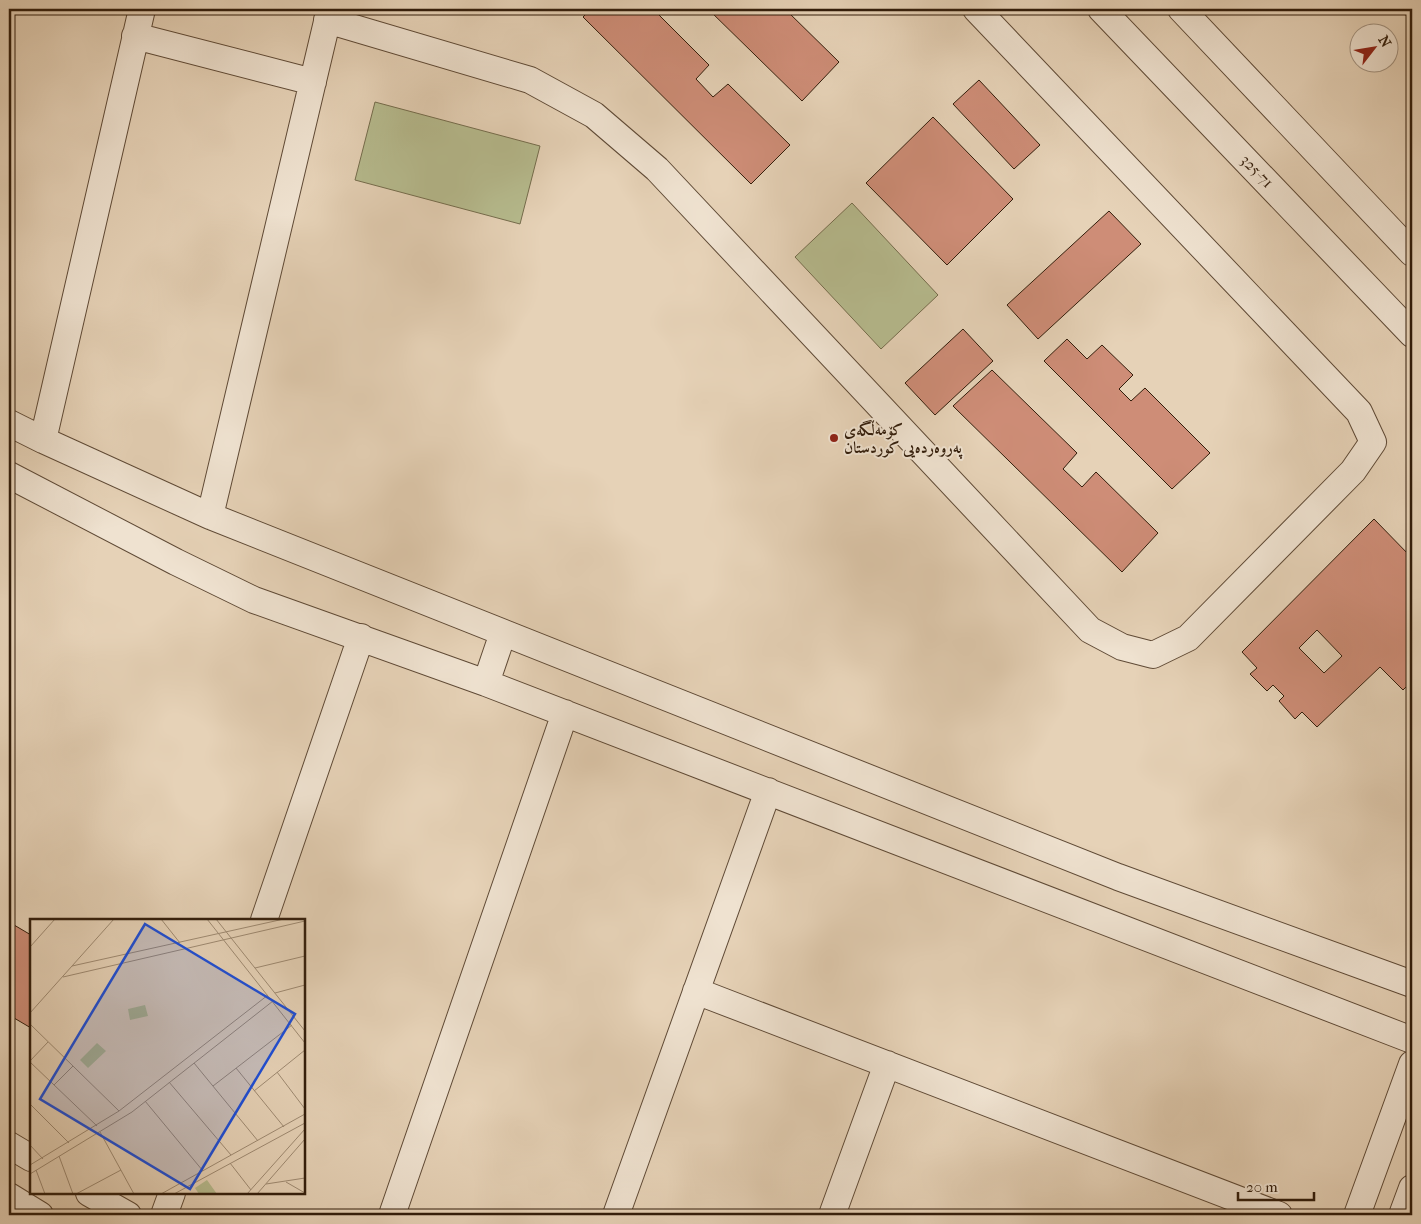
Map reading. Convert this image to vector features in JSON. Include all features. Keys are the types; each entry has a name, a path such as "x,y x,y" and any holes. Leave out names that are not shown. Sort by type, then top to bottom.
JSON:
{"street":[{"path":"43,440 142,9"},
{"path":"210,516 329,15 530,80 594,115 657,169 1090,630 1122,648 1152,655 1188,638 1353,471 1373,442 1359,412 976,9"},
{"name":"325-71","path":"1101,9 1412,334"},
{"path":"1181,9 1412,253"},
{"path":"136,36 313,82"},
{"path":"9,422 43,440 210,516 1118,877 1412,984"},
{"path":"11,482 254,600 565,713 1412,1040"},
{"path":"486,683 503,632"},
{"path":"264,919 360,637"},
{"path":"392,1215 565,713"},
{"path":"616,1215 768,791"},
{"path":"696,991 1279,1215"},
{"path":"832,1215 887,1064"},
{"path":"1357,1215 1412,1064"},
{"path":"9,1145 30,1157"},
{"path":"1402,1215 1412,1188"},
{"path":"91,1194 128,1215"},
{"path":"164,1215 172,1194"},
{"path":"9,1196 40,1215"}],"green space":[{"path":"375,102 540,146 520,224 355,180"},
{"path":"852,203 938,295 881,349 795,257"}],"building":[{"path":"591,9 653,9 709,65 696,79 713,97 728,84 790,145 751,184 583,17"},
{"path":"708,9 757,9 762,14 767,9 785,9 839,62 802,101"},
{"path":"1376,9 1412,9 1412,16"},
{"path":"979,80 1040,145 1014,169 953,104"},
{"path":"933,117 1013,199 947,265 866,183"},
{"path":"1109,211 1141,244 1038,339 1007,305"},
{"path":"963,329 993,361 935,415 905,383"},
{"path":"1067,339 1087,359 1102,345 1133,375 1119,389 1131,401 1145,388 1210,453 1172,489 1044,361"},
{"path":"992,370 1077,453 1063,469 1082,487 1096,472 1158,533 1122,572 953,406"},
{"path":"1374,519 1412,558 1412,681 1403,690 1380,667 1317,727 1302,712 1295,719 1279,701 1284,696 1273,685 1267,691 1250,674 1257,668 1242,652","holes":["1317,630 1342,656 1324,673 1299,648"]},
{"path":"9,922 30,934 30,1027 9,1015"}],"place":[{"name":"كۆمەڵگەی پەروەردەیی كوردستان","path":"834,438"}]}
